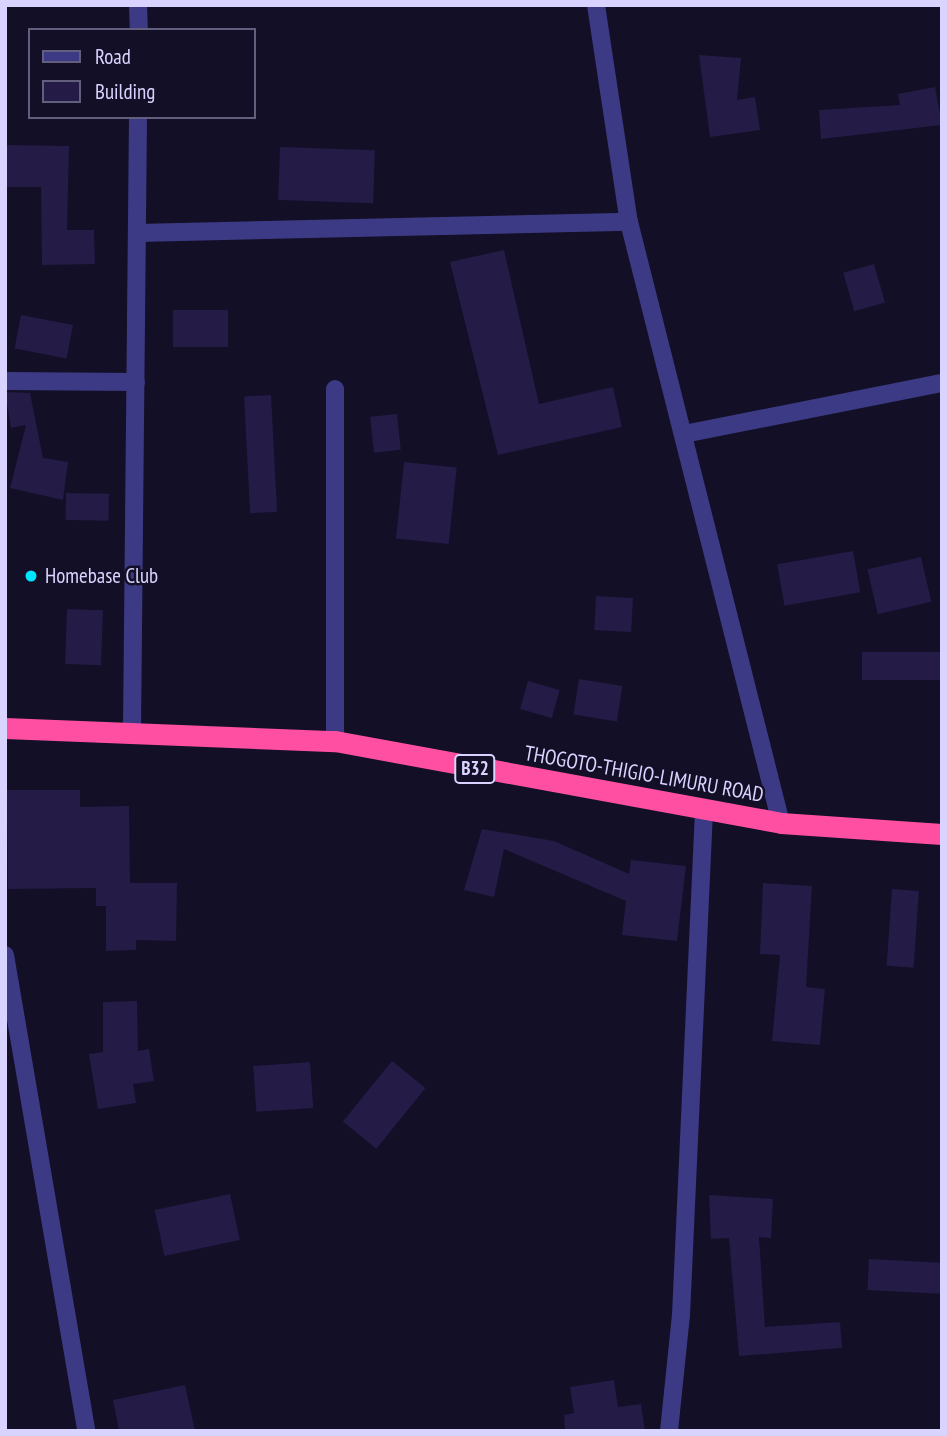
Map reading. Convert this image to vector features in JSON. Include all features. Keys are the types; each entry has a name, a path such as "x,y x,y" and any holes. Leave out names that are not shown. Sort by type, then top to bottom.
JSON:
{"highway":[{"name":"THOGOTO-THIGIO-LIMURU ROAD","path":"5,728 132,730 335,741 781,823 942,834"}],"street":[{"path":"138,5 139,28"},
{"path":"596,5 629,222 781,823"},
{"path":"132,730 138,119"},
{"path":"137,233 629,222"},
{"path":"5,381 136,383"},
{"path":"684,434 942,383"},
{"path":"335,389 335,741"},
{"path":"669,1431 681,1315 704,810"},
{"path":"5,955 86,1431"}],"building":[{"path":"699,55 741,58 737,100 755,97 760,130 710,137"},
{"path":"935,87 942,125 821,139 819,110 900,105 898,94"},
{"path":"5,145 69,146 67,230 94,230 95,264 42,265 41,187 5,187"},
{"path":"280,147 375,150 373,203 278,200"},
{"path":"504,250 539,404 613,387 622,427 498,455 450,262"},
{"path":"874,264 885,302 854,311 843,273"},
{"path":"173,310 228,310 228,347 173,347"},
{"path":"21,315 73,325 67,358 15,348"},
{"path":"5,392 30,393 43,458 68,462 63,500 10,488 26,425 11,428"},
{"path":"271,395 277,512 250,513 244,396"},
{"path":"397,414 401,450 374,453 370,417"},
{"path":"404,462 457,468 449,544 396,539"},
{"path":"66,493 109,494 109,521 66,520"},
{"path":"853,551 860,592 784,606 777,564"},
{"path":"921,557 931,602 878,614 867,569"},
{"path":"596,596 633,598 631,632 594,630"},
{"path":"67,609 103,610 101,665 65,664"},
{"path":"862,652 942,652 942,680 862,680"},
{"path":"579,679 622,686 617,721 573,715"},
{"path":"528,681 560,690 552,718 520,709"},
{"path":"7,790 80,790 80,807 129,806 130,883 177,883 176,941 136,940 136,950 106,951 106,906 96,906 96,888 8,889"},
{"path":"482,829 554,841 629,874 631,860 686,866 677,941 622,935 626,901 504,849 494,897 464,890"},
{"path":"763,883 812,886 806,987 825,989 820,1045 772,1041 780,955 760,954"},
{"path":"892,889 919,891 914,968 887,966"},
{"path":"137,1001 138,1051 149,1049 154,1081 133,1084 136,1103 98,1109 89,1054 103,1052 103,1002"},
{"path":"392,1061 425,1088 376,1149 343,1122"},
{"path":"310,1062 313,1108 256,1112 253,1066"},
{"path":"230,1194 240,1240 164,1256 155,1210"},
{"path":"709,1195 773,1199 771,1238 759,1237 765,1327 840,1322 842,1348 739,1356 729,1238 711,1239"},
{"path":"869,1259 942,1263 940,1294 867,1290"},
{"path":"614,1380 618,1407 641,1404 645,1431 565,1431 564,1415 574,1413 570,1387"},
{"path":"185,1385 195,1431 119,1431 113,1400"}],"place":[{"name":"Homebase Club","path":"31,576"}]}
